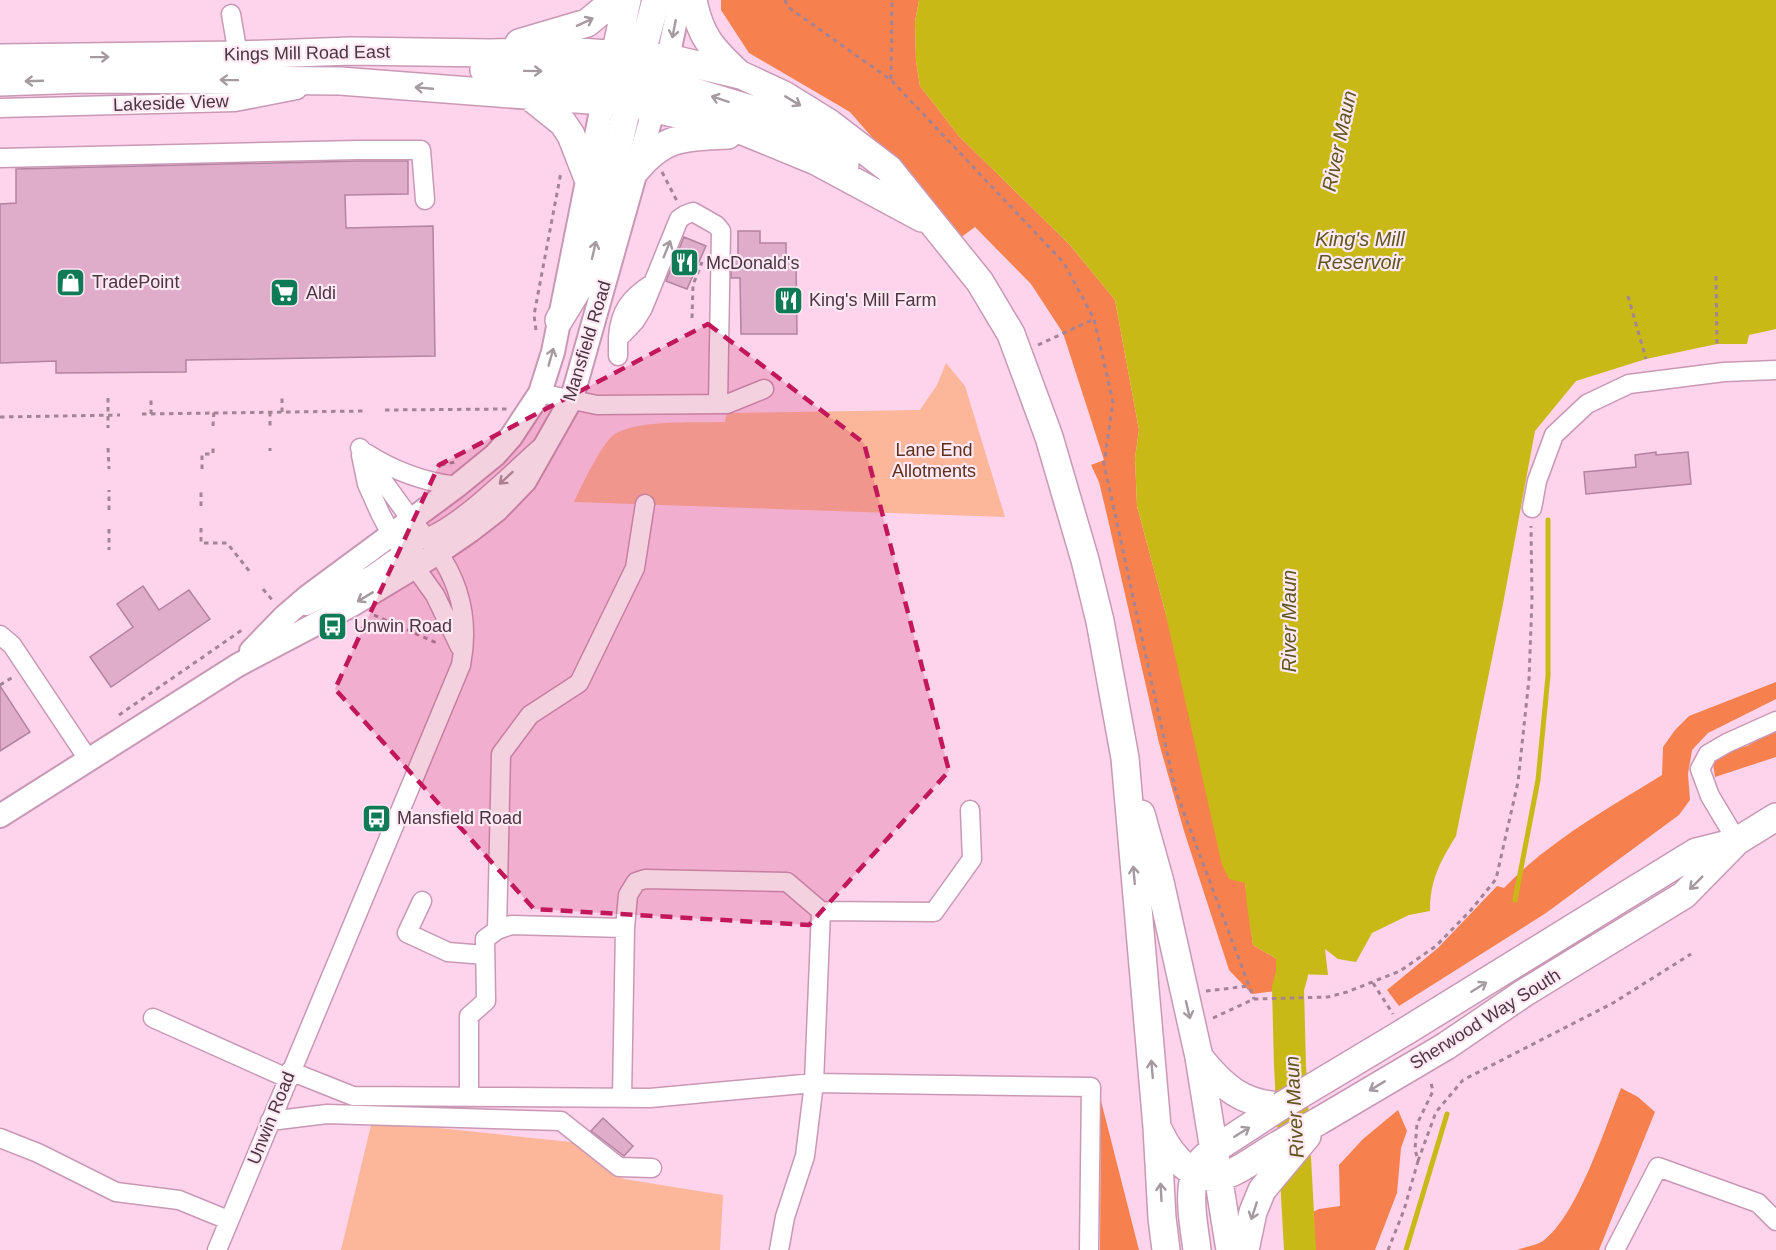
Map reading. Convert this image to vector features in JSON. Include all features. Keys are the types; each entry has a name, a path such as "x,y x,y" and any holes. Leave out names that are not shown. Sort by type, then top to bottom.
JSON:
{"highway":[{"path":"490,53 587,23 615,0"},
{"name":"Mansfield Road","path":"627,0 635,80"},
{"path":"559,320 590,269 656,0"},
{"path":"693,0 697,21 702,31 716,52 741,75 783,95 838,129 889,169 980,282 1011,334 1049,437 1085,560 1100,621 1125,758 1160,882 1199,1057 1215,1149"},
{"path":"351,51 402,68 548,72 635,80 741,75"},
{"name":"Kings Mill Road East","path":"0,58 351,51 490,53 564,51 635,80"},
{"name":"Kings Mill Road East","path":"0,82 83,79 340,81 482,93 527,94 635,80"},
{"path":"635,80 721,124 816,161 930,222"},
{"path":"635,80 746,108 794,127 829,148 869,190"},
{"path":"527,94 562,123 572,135 587,176"},
{"path":"649,169 653,152 683,137 750,134"},
{"path":"1125,758 1166,1250"},
{"name":"Sherwood Way South","path":"1272,1163 1319,1121 1446,1046 1524,993 1684,895 1737,842 1776,817"},
{"name":"Sherwood Way South","path":"1207,1175 1204,1157 1273,1108 1429,1018 1696,852 1737,842"},
{"path":"1199,1057 1213,1074 1233,1092 1250,1101 1273,1108"},
{"path":"1157,1127 1178,1161 1207,1175 1230,1173 1272,1163"},
{"path":"1245,1250 1253,1212 1272,1163"},
{"path":"1197,1250 1192,1192 1207,1175"},
{"path":"1207,1175 1230,1250"}],"main road":[{"name":"Mansfield Road","path":"0,816 238,665 352,605 404,551 411,519 458,486 495,455 511,437 540,393 553,352 587,176 635,80 681,0"},
{"name":"Mansfield Road","path":"238,665 280,611 404,551 433,546 470,531 497,510 525,481 572,398 649,169 635,80"}],"street":[{"path":"231,14 238,55"},
{"name":"Lakeside View","path":"0,108 235,102 340,81"},
{"path":"0,158 322,150 421,150 425,200"},
{"path":"618,347 643,308 679,219 693,212 716,225 721,231 718,404"},
{"path":"1532,508 1537,482 1554,435 1587,404 1629,384 1725,372 1776,370"},
{"path":"540,393 597,405 727,404 764,389"},
{"path":"360,448 405,474 437,484 458,486"},
{"path":"360,448 367,484 404,551 435,595 463,655"},
{"name":"Unwin Road","path":"217,1250 461,665 463,655 464,618 457,587 433,546 360,448"},
{"path":"497,930 501,754 530,715 579,683 635,568 645,504"},
{"path":"404,551 414,542 433,546"},
{"path":"0,635 12,645 88,759"},
{"path":"1737,842 1710,796 1700,769 1708,754 1776,721"},
{"path":"622,1098 625,928 628,895 636,882 645,879 787,882 821,911 934,912 972,859 970,810"},
{"path":"422,901 407,933 448,952 485,956"},
{"path":"779,1250 785,1216 805,1156 814,1083 821,911"},
{"path":"469,1097 469,1016 486,1000 485,939 497,930 511,925 625,928"},
{"path":"153,1018 289,1074 353,1096 650,1098 814,1083 1092,1087 1089,1250"},
{"path":"270,1121 327,1114 561,1121 619,1167 652,1168"},
{"path":"0,1138 38,1153 116,1192 178,1200 228,1220"},
{"path":"1615,1250 1658,1167 1758,1203 1776,1221"}],"path":[{"path":"891,80 892,0"},
{"path":"538,340 534,315 562,165"},
{"path":"649,169 681,208"},
{"path":"692,318 693,285 706,254"},
{"path":"1716,276 1717,344"},
{"path":"1628,296 1646,359"},
{"path":"1020,354 1094,319"},
{"path":"282,397 282,412"},
{"path":"108,398 108,428"},
{"path":"150,414 151,399"},
{"path":"386,410 511,409 505,416"},
{"path":"142,414 214,411 363,411"},
{"path":"213,426 214,411"},
{"path":"270,412 270,426"},
{"path":"0,417 120,415"},
{"path":"202,469 202,454 213,454 213,447"},
{"path":"108,448 109,469"},
{"path":"439,466 463,457"},
{"path":"201,488 201,506"},
{"path":"109,490 109,510"},
{"path":"1192,1027 1254,999 1328,997 1400,971 1436,946 1471,910 1496,879 1518,782 1529,679 1532,600 1530,516 1532,508"},
{"path":"201,528 201,543 227,543 250,572"},
{"path":"109,529 109,550"},
{"path":"263,589 280,611"},
{"path":"352,605 463,655"},
{"path":"117,716 202,660 248,626"},
{"path":"1388,1250 1404,1210 1418,1161 1436,1112 1463,1080 1613,1003 1691,954"},
{"path":"1373,982 1394,1015"},
{"path":"1184,993 1249,986"},
{"path":"1418,1161 1414,1149 1417,1124 1433,1091 1431,1083"}],"highlighted area":[{"path":"708,324 864,443 949,771 809,925 534,909 335,689 439,465"}],"green space":[{"name":"Lane End Allotments","path":"946,363 965,386 1005,517 574,502 604,446 615,434 626,429 653,424 725,422 727,413 920,410 937,385"},
{"path":"372,1121 580,1143 624,1179 723,1195 720,1250 341,1250"}],"shaded area":[{"path":"721,0 919,0 915,22 916,61 920,86 959,136 1070,245 1115,300 1139,430 1135,458 1137,506 1165,611 1245,882 1253,945 1282,962 1277,991 1252,994 1229,970 1184,831 1159,743 1099,482 1091,465 1104,460 1063,333 1031,284 975,227 960,238 850,112 749,53 721,10"},
{"path":"1776,682 1776,699 1708,733 1692,750 1688,774 1690,800 1679,815 1546,913 1399,1006 1387,990 1438,948 1497,886 1504,888 1521,871 1559,841 1662,775 1663,747 1689,716"},
{"path":"1776,730 1776,757 1715,777 1713,763 1729,750 1747,746"},
{"path":"1621,1088 1638,1097 1655,1112 1599,1250 1517,1250 1543,1241 1567,1212 1589,1170"},
{"path":"1101,1101 1139,1250 1100,1250"},
{"path":"1398,1110 1407,1131 1401,1148 1397,1193 1375,1250 1290,1250 1288,1224 1319,1209 1340,1206 1339,1165 1363,1139"}],"water":[{"name":"King's Mill Reservoir","path":"919,0 1776,0 1776,329 1749,335 1747,344 1717,344 1646,359 1576,381 1535,431 1456,836 1437,872 1430,900 1430,911 1409,915 1372,933 1356,962 1338,959 1325,949 1328,975 1292,974 1282,962 1253,945 1245,883 1229,879 1222,865 1165,611 1137,506 1135,458 1139,430 1115,300 1070,245 959,136 920,86 916,61 915,22"}],"building":[{"path":"408,161 408,194 345,195 346,228 433,226 435,356 186,360 186,372 56,373 56,361 0,363 0,204 16,203 16,169"},
{"path":"738,231 760,231 760,243 786,243 786,258 796,258 797,334 741,334 740,278 731,278 732,257 738,257"},
{"name":"McDonald's","path":"684,237 706,246 687,289 666,281"},
{"path":"1656,452 1656,455 1688,452 1691,484 1586,494 1584,472 1636,467 1635,455"},
{"path":"143,586 159,610 189,590 210,619 111,687 90,657 133,627 117,604"},
{"path":"0,686 30,732 0,751"},
{"path":"603,1118 633,1146 624,1156 591,1131"}],"waterway":[{"path":"1515,900 1538,780 1548,676 1548,520"},
{"name":"River Maun","path":"1292,931 1292,974 1288,988 1300,1250"},
{"path":"1406,1250 1447,1114"}],"place":[{"name":"McDonald's","path":"685,263"},
{"name":"TradePoint","path":"71,282"},
{"name":"Aldi","path":"285,293"},
{"name":"King's Mill Farm","path":"788,300"},
{"name":"Unwin Road","path":"333,626"},
{"name":"Mansfield Road","path":"376,818"}]}
